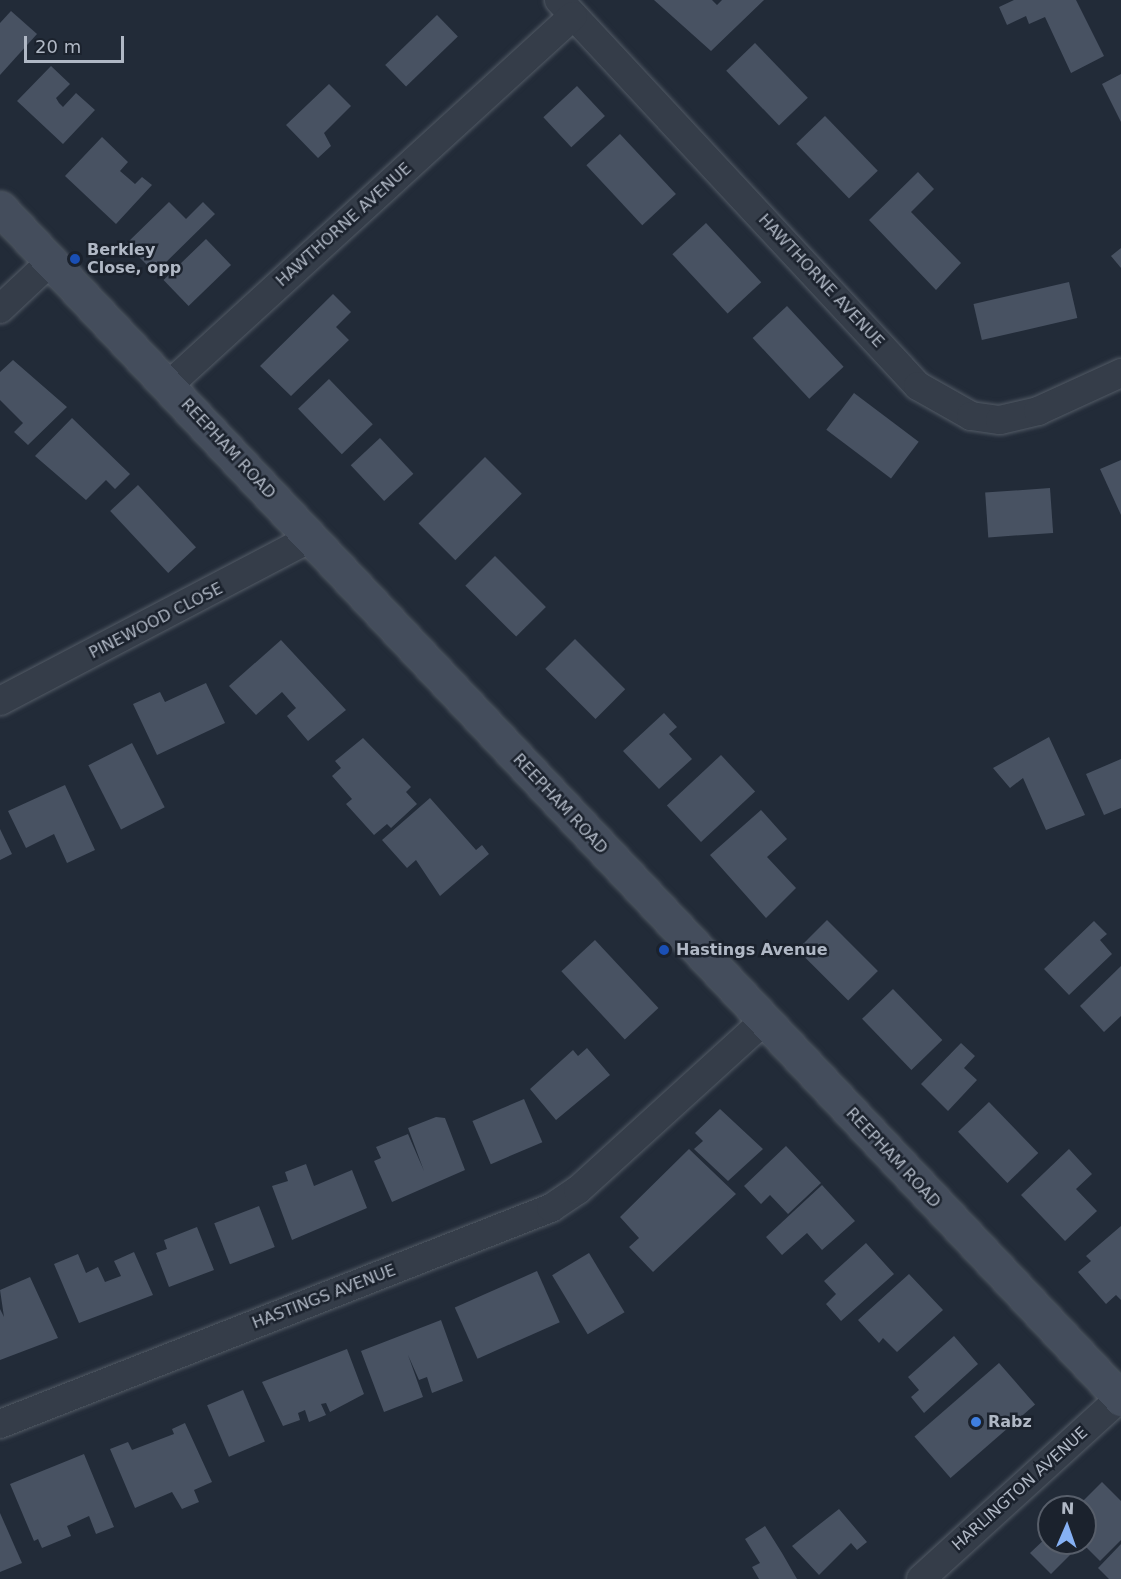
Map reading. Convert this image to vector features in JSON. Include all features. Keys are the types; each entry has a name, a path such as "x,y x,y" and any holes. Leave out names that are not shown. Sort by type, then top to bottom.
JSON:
{"street":[{"name":"HAWTHORNE AVENUE","path":"169,386 566,8 918,386 946,404 971,416 1000,420 1038,411 1121,373"},
{"name":"REEPHAM ROAD","path":"0,208 1120,1399"},
{"path":"0,309 50,262"},
{"name":"PINEWOOD CLOSE","path":"0,701 311,538"},
{"name":"HASTINGS AVENUE","path":"0,1424 551,1208 579,1190 764,1021"},
{"name":"HARLINGTON AVENUE","path":"921,1579 1120,1399"}],"building":[{"path":"654,0 712,0 717,5 722,0 764,0 711,51"},
{"path":"1014,0 1076,0 1104,56 1071,73 1045,17 1029,24 1026,16 1007,25 999,7"},
{"path":"11,11 37,34 0,75 0,23"},
{"path":"437,15 458,37 406,87 385,65"},
{"path":"755,43 808,98 779,125 726,71"},
{"path":"51,66 70,84 56,98 63,107 76,93 95,110 63,144 17,101"},
{"path":"1121,74 1121,122 1102,84"},
{"path":"329,84 351,106 324,133 331,146 318,158 286,125"},
{"path":"577,86 605,116 571,147 543,117"},
{"path":"825,116 878,171 849,198 796,144"},
{"path":"620,134 676,194 642,225 586,165"},
{"path":"102,137 128,162 120,171 135,184 142,177 152,185 116,224 65,176"},
{"path":"918,172 934,189 911,212 961,263 936,290 869,220"},
{"path":"169,202 186,219 203,202 215,214 155,273 126,244"},
{"path":"706,223 761,282 728,314 672,254"},
{"path":"206,239 231,265 189,306 164,280"},
{"path":"1121,248 1121,268 1111,256"},
{"path":"1069,282 1077,318 982,340 974,304"},
{"path":"333,294 351,312 336,327 349,340 291,396 260,366"},
{"path":"787,306 844,367 809,399 753,338"},
{"path":"13,360 67,407 28,445 14,432 23,423 0,400 0,372"},
{"path":"329,379 373,424 342,454 298,409"},
{"path":"854,393 919,442 891,478 826,430"},
{"path":"72,418 130,474 115,489 106,480 86,500 35,456"},
{"path":"380,438 413,474 384,501 351,465"},
{"path":"485,457 522,494 455,560 419,523"},
{"path":"1121,460 1121,515 1100,469"},
{"path":"138,485 196,547 168,573 110,511"},
{"path":"1050,488 1053,533 988,537 985,493"},
{"path":"495,556 546,607 516,637 465,586"},
{"path":"575,639 625,689 596,719 545,669"},
{"path":"281,640 346,710 308,741 287,716 296,708 282,692 256,715 229,686"},
{"path":"206,683 225,723 157,755 133,704 160,692 165,702"},
{"path":"664,713 677,727 669,734 692,759 659,789 623,751"},
{"path":"1049,737 1085,815 1046,830 1023,778 1010,788 993,768"},
{"path":"363,738 411,787 406,792 417,804 391,828 387,824 374,835 346,804 352,799 332,776 341,768 335,761"},
{"path":"132,743 165,807 121,829 88,765"},
{"path":"721,755 755,792 701,842 667,805"},
{"path":"1121,759 1121,808 1104,815 1086,774"},
{"path":"65,785 95,850 67,863 54,834 26,848 8,811"},
{"path":"430,798 476,850 482,845 489,854 440,896 416,860 407,868 382,840"},
{"path":"761,810 787,839 767,857 796,888 766,918 710,855"},
{"path":"0,829 12,854 0,860"},
{"path":"827,920 878,971 848,1001 797,950"},
{"path":"1094,921 1107,934 1100,940 1112,954 1069,995 1044,969"},
{"path":"595,940 658,1008 625,1039 561,971"},
{"path":"1121,966 1121,1016 1104,1032 1080,1006"},
{"path":"893,989 942,1040 911,1070 862,1019"},
{"path":"961,1043 975,1056 964,1068 977,1080 948,1111 921,1084"},
{"path":"587,1048 610,1075 556,1120 530,1089 573,1050 578,1056"},
{"path":"524,1099 542,1142 491,1164 472,1121"},
{"path":"989,1102 1038,1153 1007,1183 958,1132"},
{"path":"720,1109 763,1149 728,1181 694,1149 703,1141 695,1133"},
{"path":"436,1117 445,1118 465,1170 392,1202 374,1161 381,1158 376,1147 408,1134 424,1171 408,1128"},
{"path":"786,1146 821,1183 788,1214 770,1195 761,1204 744,1186"},
{"path":"689,1149 736,1194 653,1272 629,1247 639,1238 620,1217"},
{"path":"1069,1149 1092,1174 1076,1189 1097,1211 1065,1241 1021,1195"},
{"path":"306,1164 314,1186 352,1170 367,1208 292,1240 272,1186 288,1181 285,1172"},
{"path":"822,1185 855,1221 822,1250 807,1233 782,1255 766,1237"},
{"path":"259,1206 275,1247 230,1264 214,1223"},
{"path":"1121,1226 1121,1300 1116,1295 1106,1304 1078,1272 1091,1261 1086,1256"},
{"path":"197,1227 214,1270 169,1287 156,1253 167,1249 164,1240"},
{"path":"866,1243 894,1274 841,1321 826,1304 836,1294 824,1281"},
{"path":"134,1252 153,1295 79,1323 54,1264 78,1254 86,1273 98,1267 105,1282 121,1276 114,1261"},
{"path":"589,1253 625,1312 588,1334 552,1275"},
{"path":"537,1271 560,1322 478,1359 455,1308"},
{"path":"909,1274 943,1310 897,1352 883,1338 879,1343 858,1320"},
{"path":"30,1277 58,1338 0,1360 0,1309 4,1317 0,1290"},
{"path":"441,1320 463,1381 432,1393 427,1377 419,1380 408,1355 423,1397 384,1412 361,1351"},
{"path":"954,1336 978,1364 924,1413 911,1397 919,1390 908,1377"},
{"path":"347,1349 364,1394 330,1412 326,1403 321,1404 326,1415 309,1422 305,1410 298,1413 300,1420 283,1426 262,1382"},
{"name":"Rabz","path":"999,1363 1035,1405 951,1478 914,1436"},
{"path":"243,1390 265,1442 229,1457 207,1405"},
{"path":"185,1423 212,1482 194,1490 199,1502 182,1509 172,1492 135,1508 110,1449 128,1442 132,1450 174,1434 172,1429"},
{"path":"84,1454 114,1527 96,1534 89,1516 67,1526 71,1536 42,1548 38,1539 34,1541 10,1484"},
{"path":"1102,1482 1121,1501 1121,1540 1100,1561 1094,1555 1097,1555 1097,1495 1089,1495"},
{"path":"839,1509 867,1542 857,1550 851,1543 819,1575 792,1546"},
{"path":"0,1513 22,1563 0,1572"},
{"path":"765,1526 797,1579 759,1579 752,1567 760,1563 745,1539"},
{"path":"1121,1544 1121,1579 1109,1579 1098,1568"},
{"path":"1037,1546 1037,1555 1070,1555 1051,1574 1030,1553"}],"place":[{"name":"Berkley Close, opp","path":"75,259"},
{"name":"Hastings Avenue","path":"664,950"},
{"name":"Rabz","path":"976,1422"}]}
